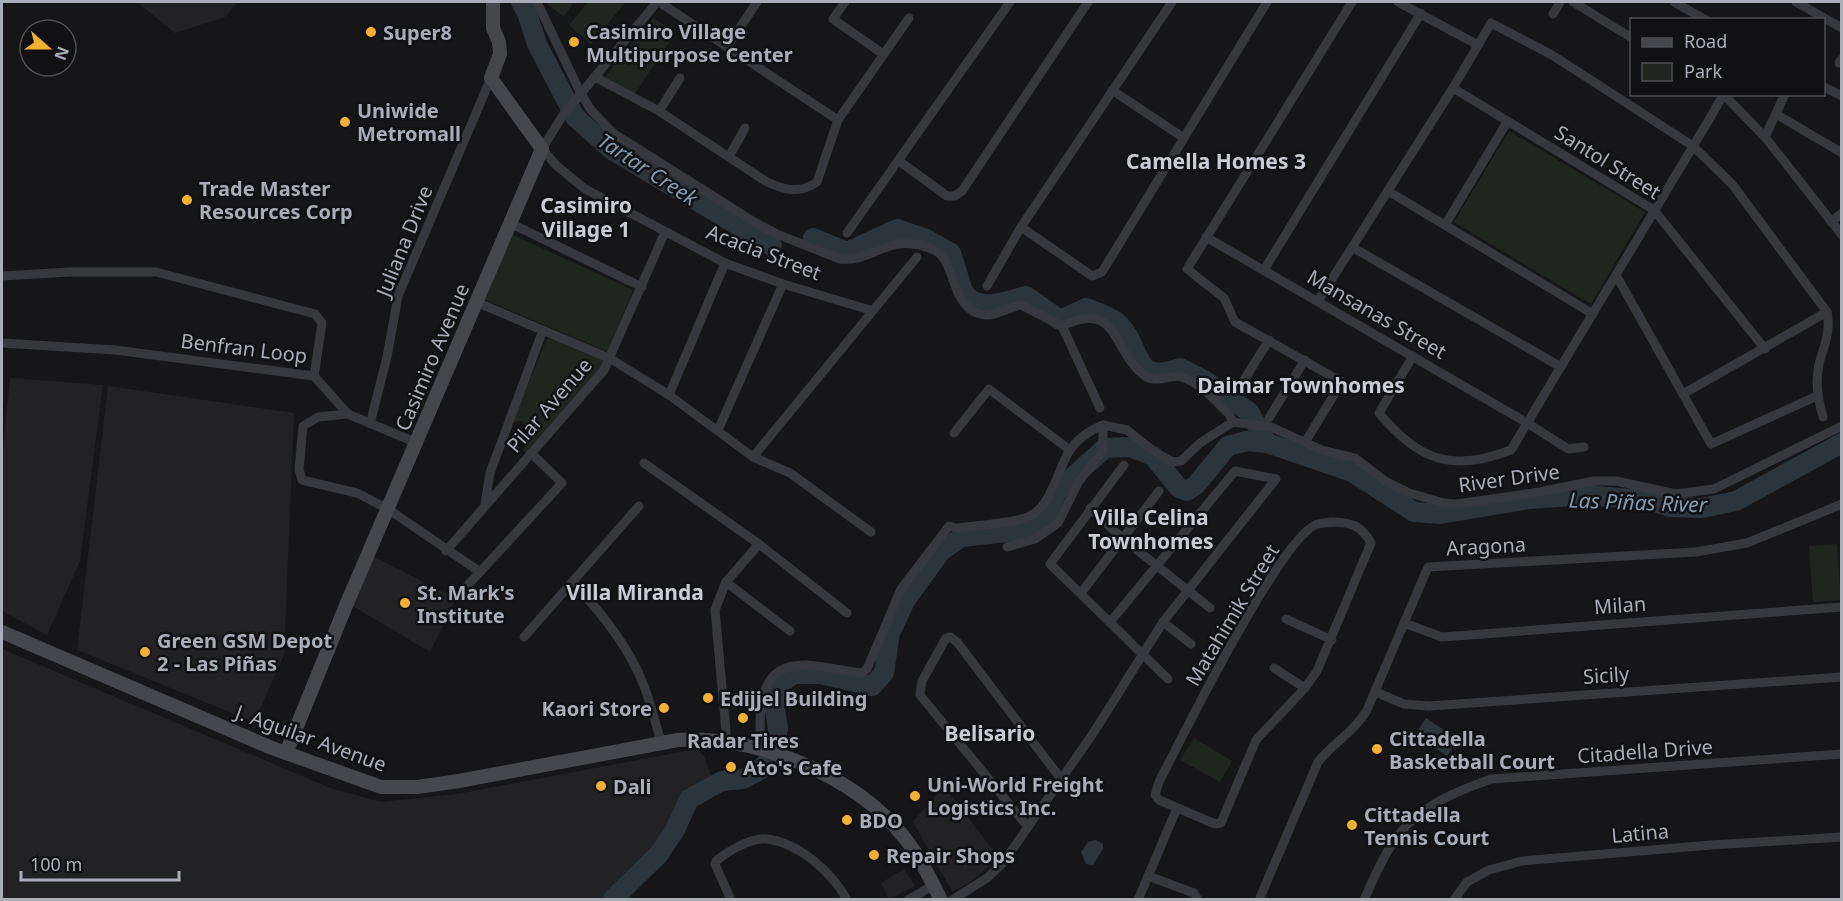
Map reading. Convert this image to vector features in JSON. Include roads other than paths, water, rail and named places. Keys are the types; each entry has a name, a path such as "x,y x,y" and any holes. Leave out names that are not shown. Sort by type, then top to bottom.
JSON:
{"main road":[{"path":"491,78 500,54 499,42 493,28 493,2"},
{"name":"Acacia Street","path":"491,78 542,149"},
{"name":"Casimiro Avenue","path":"286,753 542,149"},
{"name":"J. Aguilar Avenue","path":"2,632 286,753 381,787 417,787 706,739 763,749 786,757 837,783 884,817 903,835 934,885"},
{"path":"934,885 941,900"}],"street":[{"path":"537,2 578,97 603,124 631,146 666,164 744,216 779,235 840,259 851,260 892,243 934,250 942,256 951,281 972,310 989,315 1015,306 1026,306 1051,322 1062,326 1085,316 1100,321 1113,331 1130,359 1144,375 1154,380 1177,376 1189,380 1229,414 1235,422 1200,443 1180,461 1173,462 1156,453 1127,430 1103,428 1084,435 1070,450 1061,473 1040,508 1033,515 1022,520 957,528 949,526 901,589 867,669 854,672 807,665 791,666 777,671 766,687 761,702 763,749"},
{"path":"727,47 758,2"},
{"path":"845,2 833,20 883,54"},
{"path":"847,233 1010,2"},
{"path":"899,161 947,196 955,196 962,191 1088,2"},
{"path":"987,286 1021,227 1172,2"},
{"path":"1021,227 1092,276 1102,272 1267,2"},
{"path":"1307,439 1342,382 1234,322 1224,298 1187,269 1352,2"},
{"path":"1400,2 1478,45"},
{"path":"1553,14 1560,2"},
{"path":"1573,2 1630,37"},
{"path":"1674,2 1702,18"},
{"path":"1796,2 1824,18"},
{"path":"653,3 727,47 838,120"},
{"name":"Casimiro Avenue","path":"542,149 563,115 653,3"},
{"path":"1264,270 1420,13"},
{"path":"595,77 660,111 780,188 795,191 817,182 838,120 909,18"},
{"path":"1825,18 1842,28"},
{"path":"1318,301 1453,88 1491,23 1552,55 1693,146 1732,184 1827,312 1830,328 1819,366 1817,396 1823,417"},
{"name":"Juliana Drive","path":"370,424 387,357 398,296 491,78"},
{"path":"660,111 680,78"},
{"name":"Santol Street","path":"1453,88 1654,210 1765,349"},
{"path":"1825,88 1842,96"},
{"path":"1112,90 1184,138"},
{"path":"1413,356 1379,413 1396,433 1416,450 1462,462 1511,450 1529,424 1722,96"},
{"path":"1724,96 1765,137 1842,235"},
{"path":"1765,137 1784,96"},
{"path":"1776,114 1842,153"},
{"path":"1445,225 1507,122"},
{"path":"730,155 745,128"},
{"name":"Acacia Street","path":"542,149 557,166 585,189 725,263 783,284 870,310"},
{"path":"1388,191 1593,314"},
{"path":"1831,222 1842,213"},
{"path":"512,224 642,287"},
{"name":"Pilar Avenue","path":"446,551 611,359 665,232"},
{"name":"Mansanas Street","path":"1206,237 1413,356 1568,449 1584,447"},
{"path":"1352,247 1561,368"},
{"path":"753,457 870,310 917,257"},
{"path":"669,395 725,263"},
{"name":"Benfran Loop","path":"2,276 70,272 156,272 315,314 322,323 314,376 115,350 2,343"},
{"path":"1616,275 1711,444 1817,396"},
{"path":"718,430 783,284"},
{"path":"476,302 611,359 669,395 753,457 790,473 871,532"},
{"path":"1683,394 1827,312"},
{"path":"1062,326 1100,408"},
{"path":"485,505 490,472 543,330"},
{"path":"1241,385 1269,340"},
{"path":"1270,422 1305,360"},
{"path":"314,376 348,414 417,443"},
{"path":"954,433 989,389 1070,450"},
{"path":"348,414 318,417 303,426 300,476 306,482 357,493 388,509 480,573"},
{"name":"River Drive","path":"1235,422 1270,422 1322,450 1355,458 1385,481 1410,493 1444,503 1456,504 1529,494 1594,481 1616,481 1676,494 1714,489 1842,426"},
{"path":"1007,547 1035,539 1058,523 1079,481 1103,451 1103,428"},
{"path":"475,595 466,587 562,483 531,453"},
{"path":"644,463 759,544 847,614"},
{"path":"1124,465 1050,564 1168,679"},
{"path":"952,900 996,870 1061,779 1163,622 1276,479 1235,471 1111,621"},
{"path":"1081,593 1159,490"},
{"name":"Aragona","path":"1259,900 1318,762 1332,744 1360,722 1376,692 1428,567 1696,552 1748,543 1842,504"},
{"path":"524,637 639,506"},
{"path":"1090,508 1156,567 1210,608"},
{"name":"Matahimik Street","path":"1347,522 1365,531 1371,543 1332,640 1317,671 1305,688 1256,740 1221,823 1215,824 1177,808 1159,800 1155,795 1156,789 1261,595 1281,564 1315,525 1347,522"},
{"path":"727,742 716,610 726,582 759,544"},
{"path":"726,582 790,631"},
{"path":"573,583 594,604 632,662 644,686 662,745"},
{"name":"Milan","path":"1404,623 1442,637 1842,607"},
{"path":"1286,620 1332,640"},
{"path":"1163,622 1191,644"},
{"path":"1028,827 920,695 922,681 942,642 950,637 957,642 1061,779"},
{"path":"1274,668 1305,688"},
{"name":"Sicily","path":"1376,692 1404,704 1429,706 1842,677"},
{"name":"Citadella Drive","path":"1364,900 1388,846 1410,819 1455,791 1491,779 1842,754"},
{"path":"1138,900 1177,808"},
{"name":"Latina","path":"1454,900 1467,882 1489,870 1522,861 1711,845 1842,837"},
{"path":"732,900 715,864 720,858 749,843 766,839 786,845 825,869 847,900"},
{"path":"1148,876 1194,892 1198,900"},
{"path":"908,900 934,885"}],"waterway":[{"name":"Tartar Creek","path":"521,2 537,44 575,117 612,150 772,246"},
{"name":"Tartar Creek","path":"813,238 847,252 897,229 926,239 951,253 964,293 977,303 1002,303 1026,296 1060,320 1086,308 1113,319 1127,335 1146,368 1153,372 1180,368 1204,380 1249,412 1266,441"},
{"name":"Las Piñas River","path":"612,900 659,854 675,830 689,799 722,781 743,779 760,770 771,758 778,729 774,703 778,685 794,674 821,674 872,686 884,673 890,633 905,601 941,551 962,537 1016,531 1036,526 1047,515 1057,491 1105,448 1130,447 1153,456 1179,488 1187,491 1196,485 1228,446 1247,441 1267,443 1352,472 1414,512 1440,514 1529,499 1586,495 1652,501 1670,507 1702,508 1736,501 1842,443"}],"place":[{"name":"Super8","path":"371,32"},
{"name":"Casimiro Village Multipurpose Center","path":"574,42"},
{"name":"Uniwide Metromall","path":"345,122"},
{"name":"Trade Master Resources Corp","path":"187,200"},
{"name":"St. Mark's Institute","path":"405,603"},
{"name":"Green GSM Depot 2 - Las Piñas","path":"145,652"},
{"name":"Edijjel Building","path":"708,698"},
{"name":"Kaori Store","path":"664,708"},
{"name":"Radar Tires","path":"743,718"},
{"name":"Cittadella Basketball Court","path":"1377,749"},
{"name":"Ato's Cafe","path":"731,767"},
{"name":"Dali","path":"601,786"},
{"name":"Uni-World Freight Logistics Inc.","path":"915,796"},
{"name":"BDO","path":"847,820"},
{"name":"Cittadella Tennis Court","path":"1352,825"},
{"name":"Repair Shops","path":"874,855"}],"district":[{"name":"Camella Homes 3","path":"1216,161"},
{"name":"Casimiro Village 1","path":"586,217"},
{"name":"Daimar Townhomes","path":"1301,385"},
{"name":"Villa Celina Townhomes","path":"1151,529"},
{"name":"Villa Miranda","path":"635,592"},
{"name":"Belisario","path":"990,733"}]}
